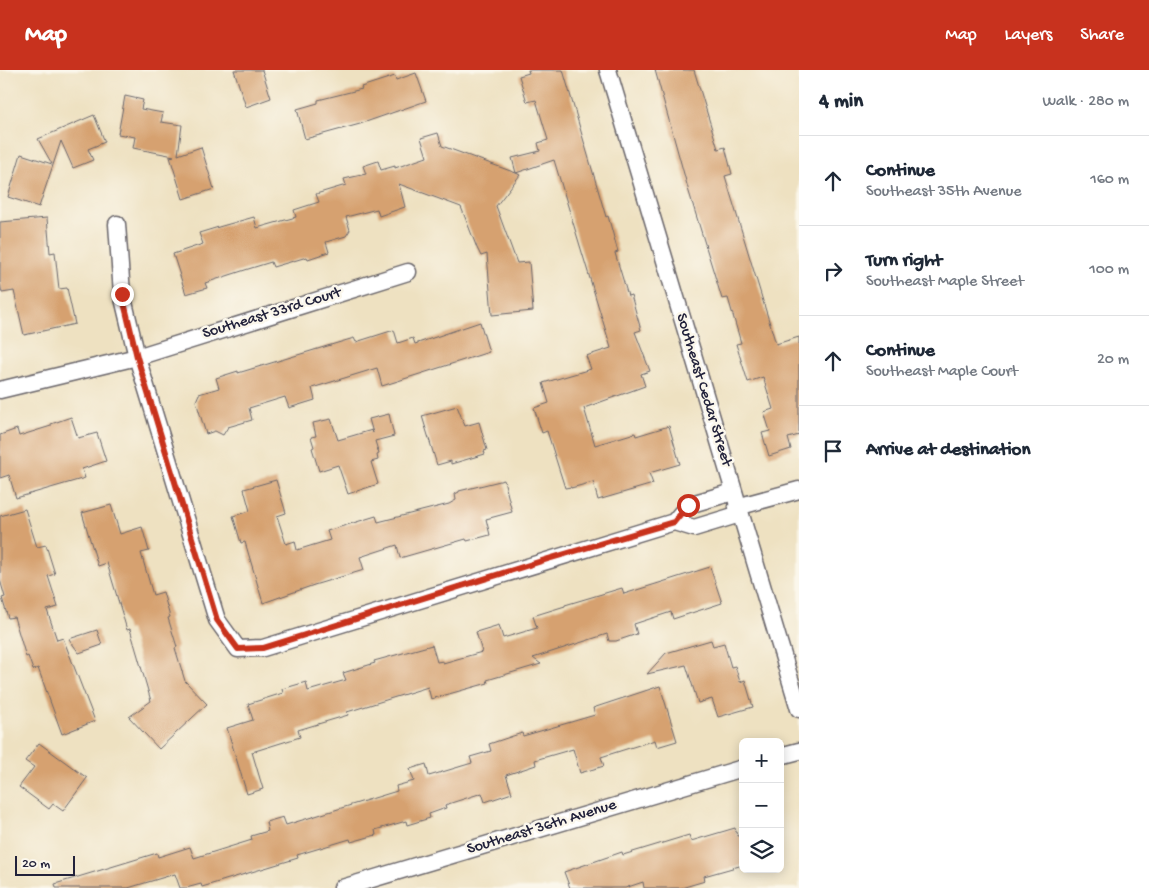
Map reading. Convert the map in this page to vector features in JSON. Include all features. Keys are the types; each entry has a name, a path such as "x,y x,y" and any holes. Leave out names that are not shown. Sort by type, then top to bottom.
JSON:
{"street":[{"name":"Southeast Cedar Street","path":"608,70 799,710"},
{"path":"117,224 122,294 137,357 217,620 238,649 263,648 548,559 674,522 694,528 737,504"},
{"name":"Southeast 33rd Court","path":"0,390 137,357 408,272"},
{"path":"674,522 688,505 737,504 799,490"},
{"path":"784,755 799,751"},
{"name":"Southeast 36th Avenue","path":"342,888 739,769"}],"building":[{"path":"234,70 262,70 271,98 246,107"},
{"path":"528,70 563,70 606,217 608,216 618,252 615,253 628,296 631,295 641,330 635,332 650,371 641,374 645,386 584,408 595,445 635,433 636,436 669,426 680,464 649,473 653,484 598,500 593,482 565,488 547,431 542,433 534,408 549,403 543,383 591,369 586,356 611,348 554,160 516,173 512,158 540,151 538,143 548,140 536,100 527,102 519,76 529,73"},
{"path":"655,70 694,70 718,149 725,147 732,174 725,176 776,344 799,337 799,435 788,438 791,449 769,456 762,433 770,431 764,412 773,409 763,377 748,382 736,344 741,343 728,298 722,299 689,192"},
{"path":"416,73 426,101 360,124 305,139 297,109 318,103 318,100 362,89 361,87 395,76 396,80"},
{"path":"125,96 143,100 141,109 163,113 161,122 182,125 178,155 201,147 214,189 183,199 170,157 174,156 133,148 135,137 118,134"},
{"path":"94,115 105,142 88,149 93,160 73,168 61,141 39,207 8,197 21,154 52,164 38,139"},
{"path":"438,133 442,146 520,175 496,206 517,263 529,262 533,311 492,315 487,254 481,256 461,207 399,184 405,207 379,216 377,209 346,217 350,230 346,236 326,242 329,252 308,259 307,257 273,267 271,262 205,283 207,288 186,294 173,254 203,244 199,233 222,226 254,217 257,228 296,217 294,210 319,202 316,194 346,185 344,179 366,174 363,166 378,161 381,170 395,166 395,168 427,157 421,138"},
{"path":"47,218 50,253 55,252 59,289 67,288 75,324 24,335 14,291 2,293 0,283 0,222"},
{"path":"480,322 489,352 382,386 377,368 312,388 315,400 289,408 285,397 249,408 252,420 228,427 223,435 215,431 206,434 196,401 199,394 219,388 216,378 354,338 356,342 394,330 398,343 413,338 415,344"},
{"path":"457,406 465,426 479,422 487,450 484,451 485,454 451,464 451,461 437,465 422,416"},
{"path":"389,414 394,436 375,441 379,454 377,455 378,460 371,462 378,484 348,494 338,465 319,471 312,448 314,447 311,437 316,436 313,423 331,419 338,440 372,430 373,433 369,419"},
{"path":"71,417 78,438 97,433 106,461 82,469 85,478 16,498 9,475 0,478 0,435 17,429 19,436 51,426 51,424"},
{"path":"276,480 286,513 277,516 286,544 295,541 297,550 330,540 327,531 376,516 378,522 449,504 456,500 455,494 459,491 504,480 512,512 486,519 490,535 467,541 466,539 400,558 397,545 360,557 364,570 263,603 245,542 241,543 233,516 250,511 244,489"},
{"path":"111,505 120,534 142,527 149,551 141,553 153,595 163,592 170,617 168,618 177,647 175,648 185,681 207,704 159,749 129,717 151,701 130,629 127,630 107,563 98,566 82,513"},
{"path":"25,509 37,547 46,545 55,574 48,576 58,607 47,610 57,640 63,638 95,721 62,734 38,668 33,670 28,656 26,657 14,617 8,618 2,598 5,597 0,580 0,516"},
{"path":"710,567 722,603 673,619 671,612 634,624 637,634 616,641 609,641 607,634 533,658 541,664 487,680 488,683 431,699 428,687 347,712 348,715 298,730 300,737 252,752 263,789 247,794 227,728 253,720 248,704 283,693 282,689 306,682 308,691 346,680 343,673 375,663 374,661 432,645 437,662 443,661 443,663 482,652 476,632 499,625 503,638 537,628 533,616 565,605 622,588 624,594"},
{"path":"97,630 102,645 79,653 69,639"},
{"path":"711,640 713,646 724,643 731,667 735,666 740,682 745,680 753,707 718,717 712,699 698,703 686,665 647,674 666,653"},
{"path":"660,686 677,741 657,747 655,740 601,757 604,766 580,773 573,749 535,760 536,765 506,775 512,793 485,802 482,793 445,805 446,808 429,814 430,818 407,825 406,821 375,830 376,835 351,842 350,839 297,855 298,858 202,887 201,884 180,888 175,874 128,888 56,888 55,884 157,853 158,857 190,847 194,858 252,840 251,836 268,831 266,822 283,817 286,825 397,791 396,786 414,781 410,769 426,764 429,776 472,763 470,757 491,751 489,744 522,733 523,736 595,715 593,708"},
{"path":"39,743 87,778 63,811 53,804 49,809 19,787 34,767 25,761"},
{"path":"735,828 737,836 739,836 739,866 704,876 705,881 681,888 644,888 643,882 625,888 570,888 564,872 622,852 623,855 689,835 691,841"}],"route":[{"path":"122,294 137,357 217,620 238,649 263,648 548,559 674,522 688,505"}]}
